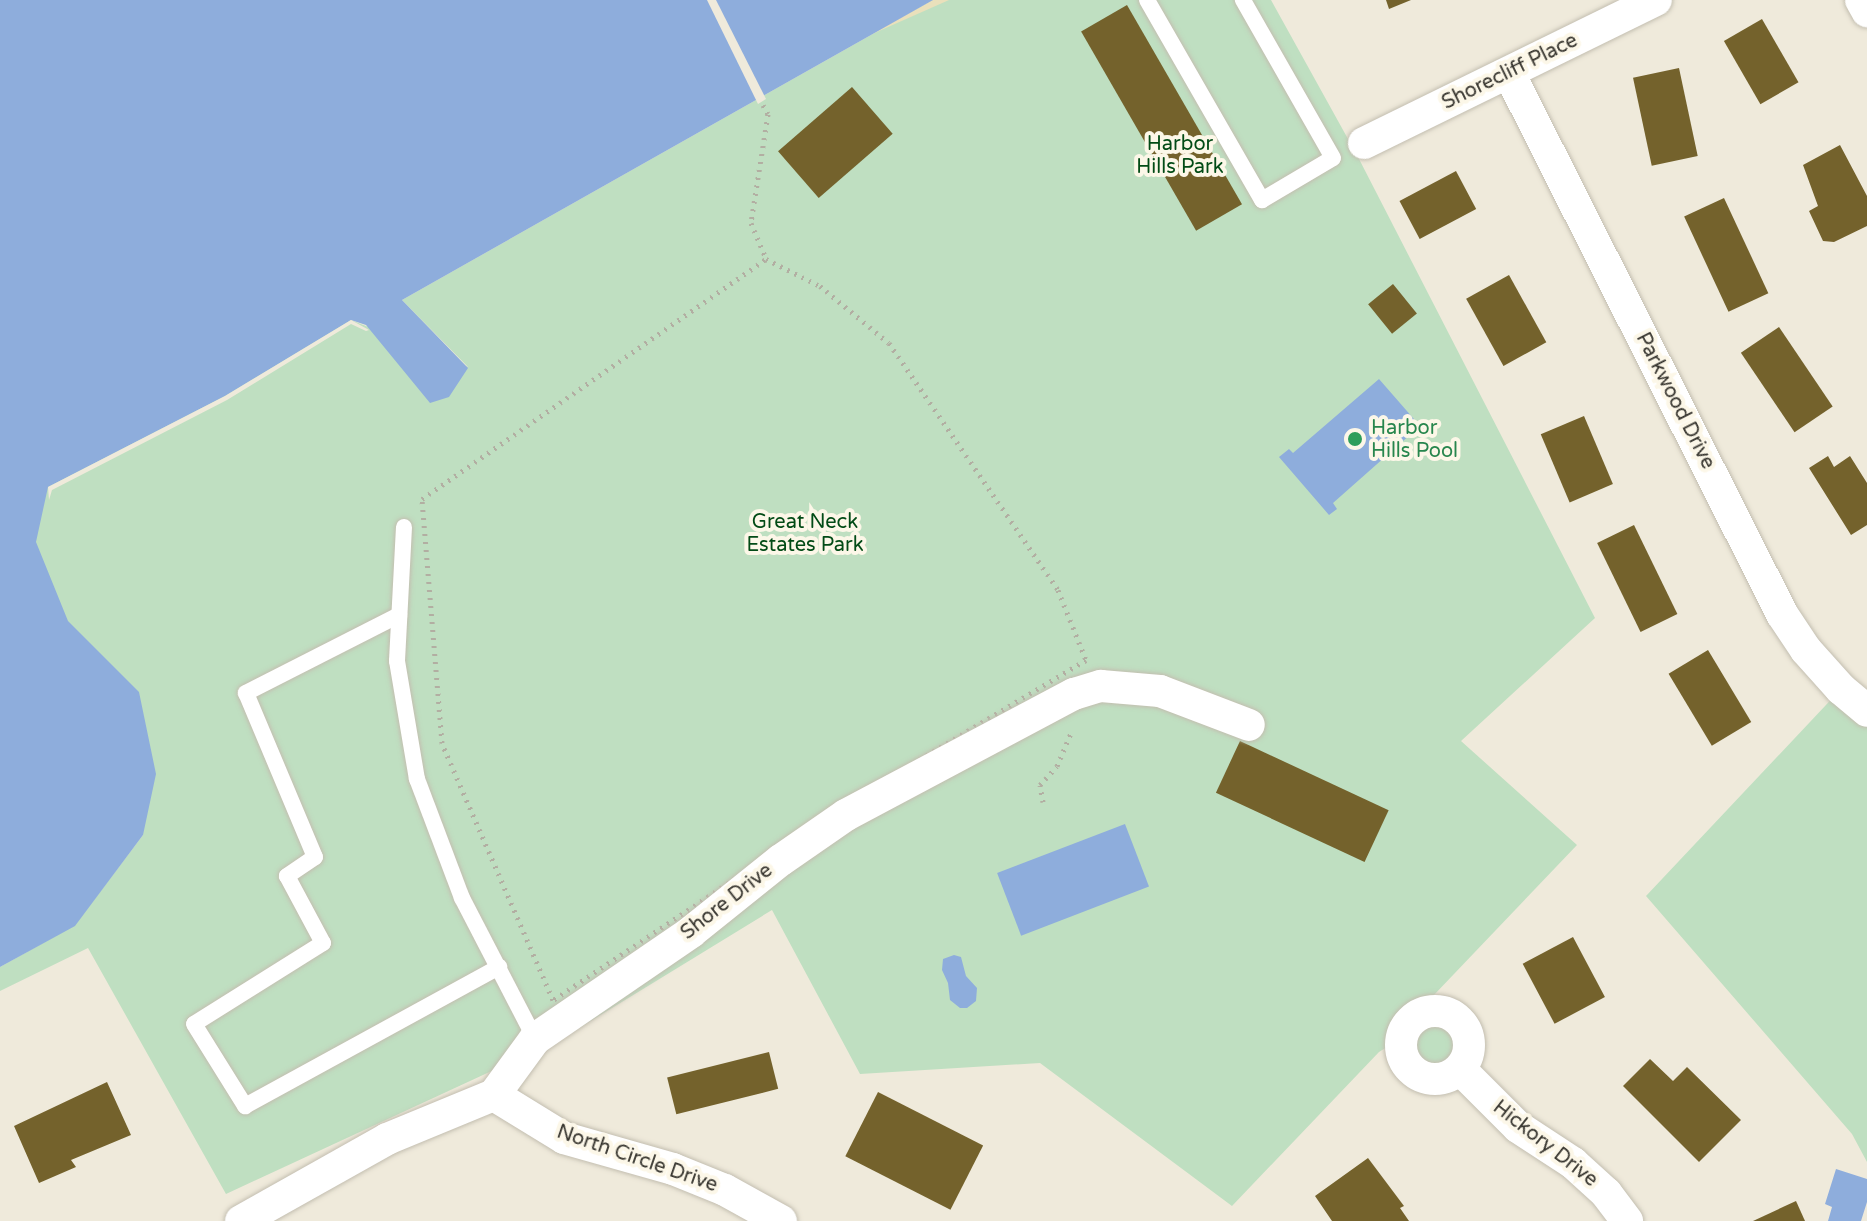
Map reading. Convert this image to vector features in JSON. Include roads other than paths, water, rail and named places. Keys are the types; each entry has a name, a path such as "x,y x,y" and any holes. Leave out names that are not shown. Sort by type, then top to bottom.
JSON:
{"street":[{"name":"Shorecliff Place","path":"1364,143 1656,0"},
{"path":"1861,0 1867,11"},
{"name":"Parkwood Drive","path":"1509,73 1782,614 1806,650 1841,689 1867,711"},
{"name":"Shore Drive","path":"494,1095 535,1039 691,932 781,860 846,815 1074,694 1101,686 1160,691 1249,725"},
{"name":"Hickory Drive","path":"1460,1069 1518,1127 1573,1163 1606,1193 1627,1221"},
{"path":"241,1221 387,1139 494,1095"},
{"name":"North Circle Drive","path":"494,1095 564,1138 673,1169 725,1190 781,1221"}],"lane":[{"path":"1147,0 1262,200 1364,143"},
{"path":"1243,0 1333,158"},
{"path":"404,527 397,661 417,779 462,898 535,1039"},
{"path":"399,615 246,693 315,857 287,876 323,943 194,1024 245,1106 499,967"}],"water":[{"path":"0,0 933,0 402,300 468,368 449,397 430,403 366,325 351,320 225,396 48,487 36,542 68,621 139,692 156,774 143,835 75,926 0,967"},
{"path":"1379,379 1420,426 1333,503 1337,509 1329,515 1279,457 1289,449 1293,453"},
{"path":"1125,824 1149,887 1021,936 997,873"},
{"path":"954,955 961,957 966,976 977,988 976,1001 967,1008 960,1008 950,1000 948,983 942,970 943,959"},
{"path":"1836,1169 1867,1179 1867,1202 1861,1221 1828,1221 1832,1207 1825,1204"}],"place":[{"name":"Harbor Hills Pool","path":"1355,439"}],"park label":[{"name":"Harbor Hills Park","path":"1180,156"},
{"name":"Great Neck Estates Park","path":"805,534"}]}
